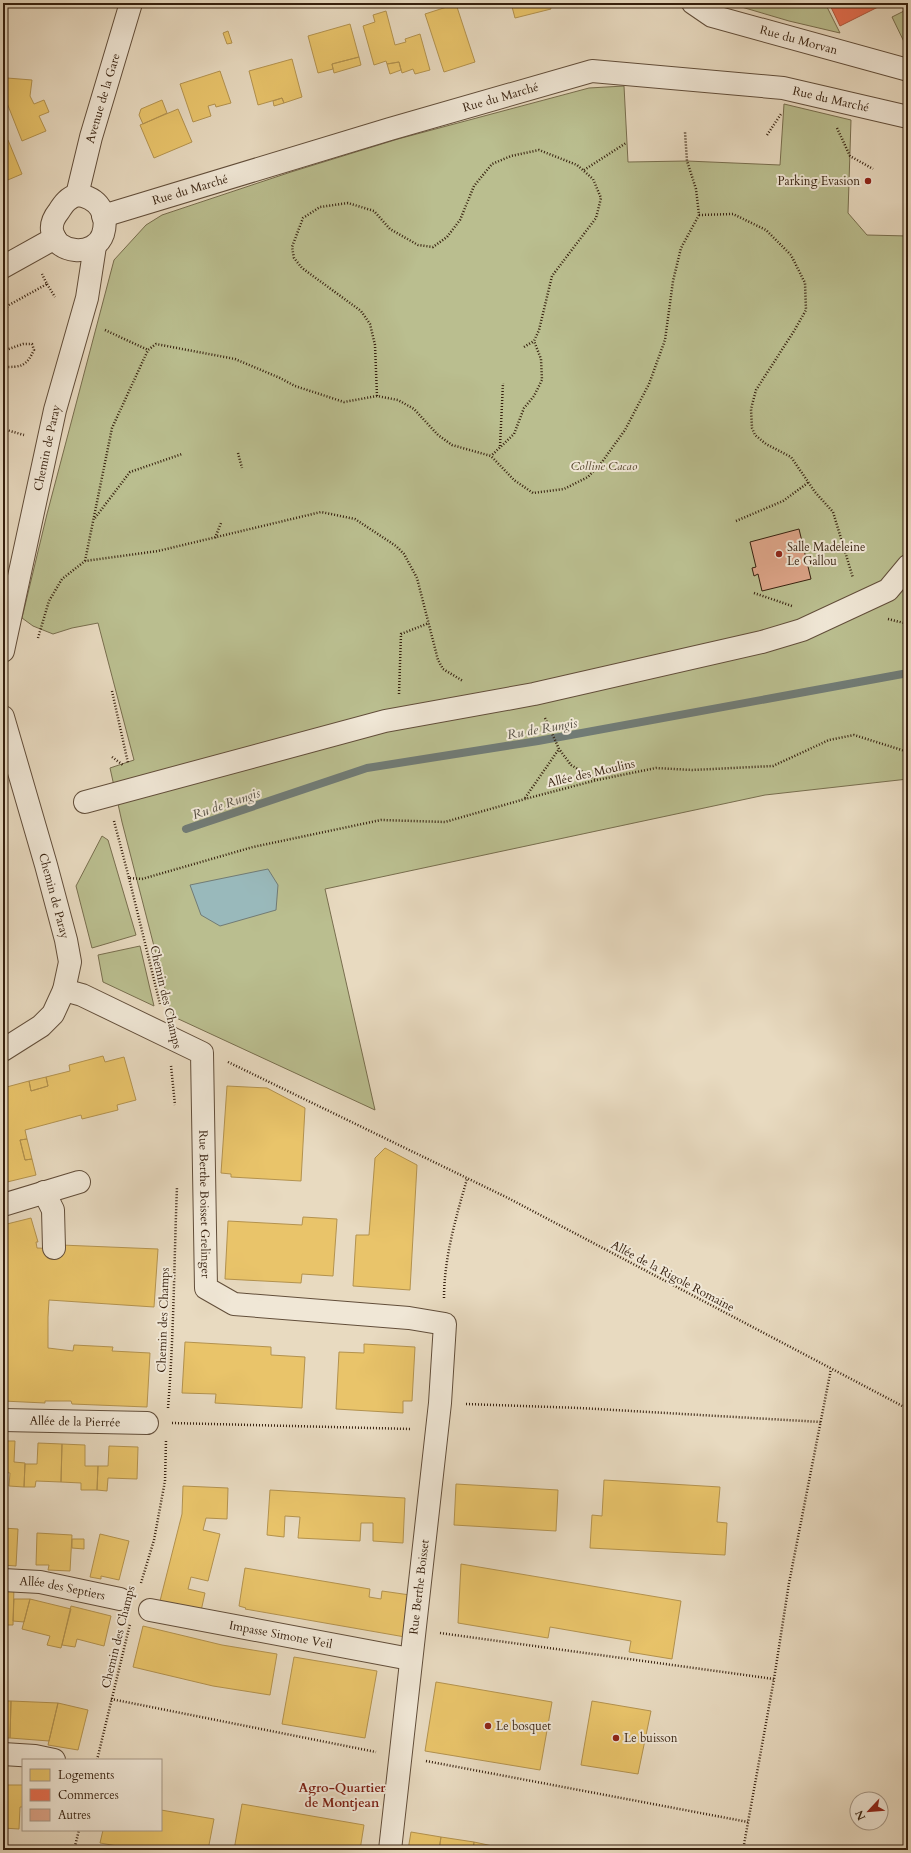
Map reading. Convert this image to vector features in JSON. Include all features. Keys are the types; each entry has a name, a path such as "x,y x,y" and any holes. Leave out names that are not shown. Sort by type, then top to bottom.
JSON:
{"street":[{"name":"Avenue de la Gare","path":"77,195 91,137 131,3"},
{"name":"Rue du Morvan","path":"693,3 712,16 908,70"},
{"name":"Rue du Marché","path":"103,216 382,131 592,72 783,88 908,117"},
{"path":"77,195 92,199 99,205 103,216 105,228 101,238 95,246 86,250 70,250 54,238 52,231 55,218 65,201 71,197 77,195"},
{"path":"3,267 54,238"},
{"name":"Chemin de Paray","path":"3,651 55,410 87,298 95,246"},
{"path":"85,802 385,721 534,694 762,642 802,630 888,590 908,566"},
{"name":"Chemin de Paray","path":"3,717 66,940 70,962 64,990 56,1009 47,1020 3,1050"},
{"path":"64,990 82,995 202,1053"},
{"name":"Rue Berthe Boisset Grelinger","path":"202,1053 206,1288 234,1304 409,1318 445,1324"},
{"path":"3,1204 79,1182"},
{"path":"44,1192 53,1210 54,1248"},
{"name":"Rue Berthe Boisset","path":"390,1850 410,1659 440,1403 445,1324"},
{"name":"Allée de la Pierrée","path":"3,1420 160,1420"},
{"name":"Allée des Septiers","path":"3,1580 40,1582 120,1599"},
{"name":"Impasse Simone Veil","path":"150,1610 410,1659"},
{"path":"3,1754 35,1756 49,1759"}],"path":[{"path":"767,135 784,111"},
{"path":"832,122 843,138 850,156 873,169"},
{"path":"85,562 112,428 148,350 156,344 235,359 295,386 344,402 377,396 398,400 414,409 438,435 452,445 491,456 514,480 533,493 564,489 588,477 602,462 625,430 649,384 665,340 673,281 681,248 699,215 696,189 687,161 684,132"},
{"path":"584,170 626,143"},
{"path":"377,396 375,345 370,324 361,311 302,268 294,258 292,248 302,218 320,207 348,203 374,211 390,228 418,245 433,247 447,237 460,220 474,186 492,164 511,156 539,150 577,165 584,170 593,179 602,198 596,218 552,276 539,330 534,341 524,347"},
{"path":"699,215 733,214 766,230 791,255 805,284 806,310 756,390 751,409 752,428 755,435 766,444 791,457 815,492 833,512 861,602"},
{"path":"47,284 55,297"},
{"path":"81,319 148,350"},
{"path":"491,456 514,434 524,408 534,396 542,380 542,359 534,341"},
{"path":"3,351 23,344 32,344 34,350 29,361 20,367 3,367"},
{"path":"500,446 503,383"},
{"path":"3,429 24,435"},
{"path":"238,453 242,468"},
{"path":"93,520 130,472 182,454"},
{"path":"736,521 783,501 809,482"},
{"path":"3,509 5,510 3,514"},
{"path":"38,638 49,601 62,579 85,562 158,551 321,512 355,519 396,546 404,554 417,578 438,660 443,669 501,700"},
{"path":"214,538 221,523"},
{"path":"398,696 402,634 429,623"},
{"path":"112,691 128,762 126,767"},
{"path":"546,720 559,749 571,765 597,780"},
{"name":"Allée des Moulins","path":"129,878 142,879 160,875 184,866 275,842 381,820 445,822 597,780 656,768 692,770 773,766 829,740 854,735 908,752"},
{"path":"525,799 559,749"},
{"name":"Chemin des Champs","path":"107,796 129,878 168,1037 176,1111"},
{"name":"Allée de la Rigole Romaine","path":"202,1053 225,1060 429,1161 508,1198 908,1409"},
{"path":"445,1324 444,1288 453,1228 467,1179"},
{"name":"Chemin des Champs","path":"160,1420 174,1309 177,1181"},
{"path":"743,1850 774,1679 789,1583 831,1369"},
{"path":"440,1403 580,1408 821,1422"},
{"path":"160,1420 437,1430"},
{"name":"Chemin des Champs","path":"140,1585 154,1540 165,1481 166,1437"},
{"name":"Chemin des Champs","path":"97,1759 130,1622"},
{"path":"414,1630 774,1679"},
{"path":"112,1699 400,1756 748,1822"},
{"path":"74,1850 79,1831"}],"green space":[{"path":"728,3 825,3 840,33 789,21"},
{"path":"908,9 908,50 892,17"},
{"name":"Colline Cacao","path":"624,86 628,162 687,161 780,165 784,104 851,120 848,213 867,235 908,236 908,373 906,376 908,458 908,779 765,795 325,889 375,1110 172,1016 122,822 110,768 134,760 98,623 72,628 53,634 33,626 22,618 47,514 114,260 146,225 162,215 291,172 398,139 589,88"},
{"path":"102,836 108,840 136,935 92,948 76,886"},
{"path":"140,946 154,1006 103,982 98,955"}],"water":[{"path":"268,869 278,885 276,910 220,926 201,915 190,885"}],"building: Logements":[{"path":"511,3 549,3 551,9 515,18"},
{"path":"456,4 475,62 444,72 425,14"},
{"path":"386,11 395,45 406,42 405,39 420,34 430,70 415,74 413,69 402,73 399,62 387,64 386,61 374,65 363,26 375,22 373,15"},
{"path":"350,24 359,57 332,64 333,69 318,73 308,36"},
{"path":"228,31 232,43 227,44 223,33"},
{"path":"359,57 361,65 334,73 332,64"},
{"path":"292,59 302,97 284,103 282,98 258,105 249,71"},
{"path":"399,62 401,70 390,74 387,64"},
{"path":"220,71 231,103 216,107 215,104 208,106 211,116 193,122 180,84"},
{"path":"7,78 32,80 30,96 34,104 44,100 49,112 39,116 46,131 22,141 5,98"},
{"path":"282,98 284,103 274,106 273,101"},
{"path":"162,100 167,113 143,124 139,115 141,109"},
{"path":"178,109 192,142 154,158 140,125"},
{"path":"8,140 22,174 3,182 3,142"},
{"path":"103,1056 105,1062 124,1057 136,1100 117,1105 118,1110 82,1119 81,1115 25,1130 27,1139 20,1140 25,1160 32,1159 36,1175 3,1183 3,1088 29,1081 31,1091 48,1086 46,1077 70,1071 69,1065"},
{"path":"46,1077 48,1086 31,1091 29,1081"},
{"path":"227,1086 267,1088 305,1108 301,1181 231,1177 231,1174 221,1173"},
{"path":"27,1139 32,1159 25,1160 20,1140"},
{"path":"385,1148 417,1165 410,1290 353,1286 356,1235 369,1235 375,1158"},
{"path":"303,1217 337,1219 333,1276 302,1274 301,1283 225,1279 228,1221 302,1225"},
{"path":"31,1218 38,1242 36,1242 37,1248 61,1249 61,1245 158,1249 154,1307 49,1300 48,1348 73,1351 74,1345 113,1347 112,1351 150,1353 147,1407 72,1404 71,1401 45,1401 45,1403 3,1401 3,1225"},
{"path":"185,1342 271,1347 271,1355 305,1357 302,1408 215,1403 216,1394 182,1393"},
{"path":"364,1344 415,1347 412,1401 403,1401 403,1413 336,1409 339,1352 364,1353"},
{"path":"3,1441 15,1441 14,1462 25,1463 24,1487 9,1486 10,1473 3,1472"},
{"path":"38,1443 62,1444 61,1482 36,1481 35,1487 24,1487 25,1464 37,1464"},
{"path":"62,1444 85,1445 85,1466 98,1466 97,1490 81,1490 81,1483 61,1482"},
{"path":"109,1446 138,1447 137,1479 108,1478 107,1491 97,1490 98,1466 108,1466"},
{"path":"604,1480 720,1487 717,1522 727,1523 725,1555 590,1548 592,1515 602,1516"},
{"path":"456,1484 558,1490 556,1531 454,1525"},
{"path":"183,1486 228,1488 227,1519 206,1518 203,1530 220,1534 208,1581 191,1577 188,1589 205,1593 201,1611 160,1601 182,1514"},
{"path":"270,1490 405,1498 403,1543 373,1541 373,1523 361,1523 360,1541 298,1538 300,1517 285,1516 284,1537 267,1535"},
{"path":"3,1528 18,1529 16,1566 3,1565"},
{"path":"37,1533 72,1535 70,1571 48,1570 49,1565 36,1565"},
{"path":"100,1534 129,1541 119,1580 101,1576 101,1579 90,1577"},
{"path":"72,1539 84,1539 84,1549 72,1548"},
{"path":"461,1564 681,1601 672,1659 629,1652 631,1641 550,1627 548,1638 458,1623"},
{"path":"245,1568 370,1589 369,1597 381,1599 382,1591 410,1595 405,1637 245,1609 246,1608 239,1606"},
{"path":"3,1586 14,1586 13,1625 3,1625"},
{"path":"14,1599 30,1599 24,1622 13,1621"},
{"path":"30,1599 71,1609 61,1648 47,1645 50,1636 22,1629"},
{"path":"71,1606 111,1616 104,1646 77,1639 75,1647 62,1645"},
{"path":"143,1626 222,1645 277,1654 270,1695 213,1686 133,1667"},
{"path":"294,1657 377,1671 365,1738 282,1724"},
{"name":"Le bosquet","path":"436,1682 552,1702 540,1770 425,1751"},
{"path":"3,1701 11,1701 10,1738 3,1738"},
{"path":"11,1701 58,1703 49,1741 10,1738"},
{"name":"Le buisson","path":"592,1701 651,1711 638,1774 581,1765"},
{"path":"58,1703 88,1710 78,1750 48,1745"},
{"path":"7,1785 22,1785 22,1807 20,1807 19,1829 3,1828 3,1788 7,1788"},
{"path":"242,1804 364,1825 360,1850 234,1850"},
{"path":"162,1810 214,1819 208,1850 141,1850 100,1843 103,1831 162,1831"},
{"path":"411,1832 441,1837 439,1850 408,1850"},
{"path":"441,1837 474,1842 473,1850 439,1850"},
{"path":"474,1842 507,1849 473,1850"}],"building: Commerces":[{"path":"829,3 886,3 840,26"}],"building: Autres":[{"name":"Salle Madeleine Le Gallou","path":"799,529 811,579 762,591 758,574 754,576 752,568 756,567 750,542"}],"waterway":[{"name":"Ru de Rungis","path":"186,829 367,768 538,741 908,673"}],"place":[{"name":"Parking Evasion","path":"868,181"},
{"name":"Salle Madeleine Le Gallou","path":"779,554"},
{"name":"Le bosquet","path":"488,1726"},
{"name":"Le buisson","path":"616,1738"}],"district":[{"name":"Agro-Quartier de Montjean","path":"342,1794"}]}
